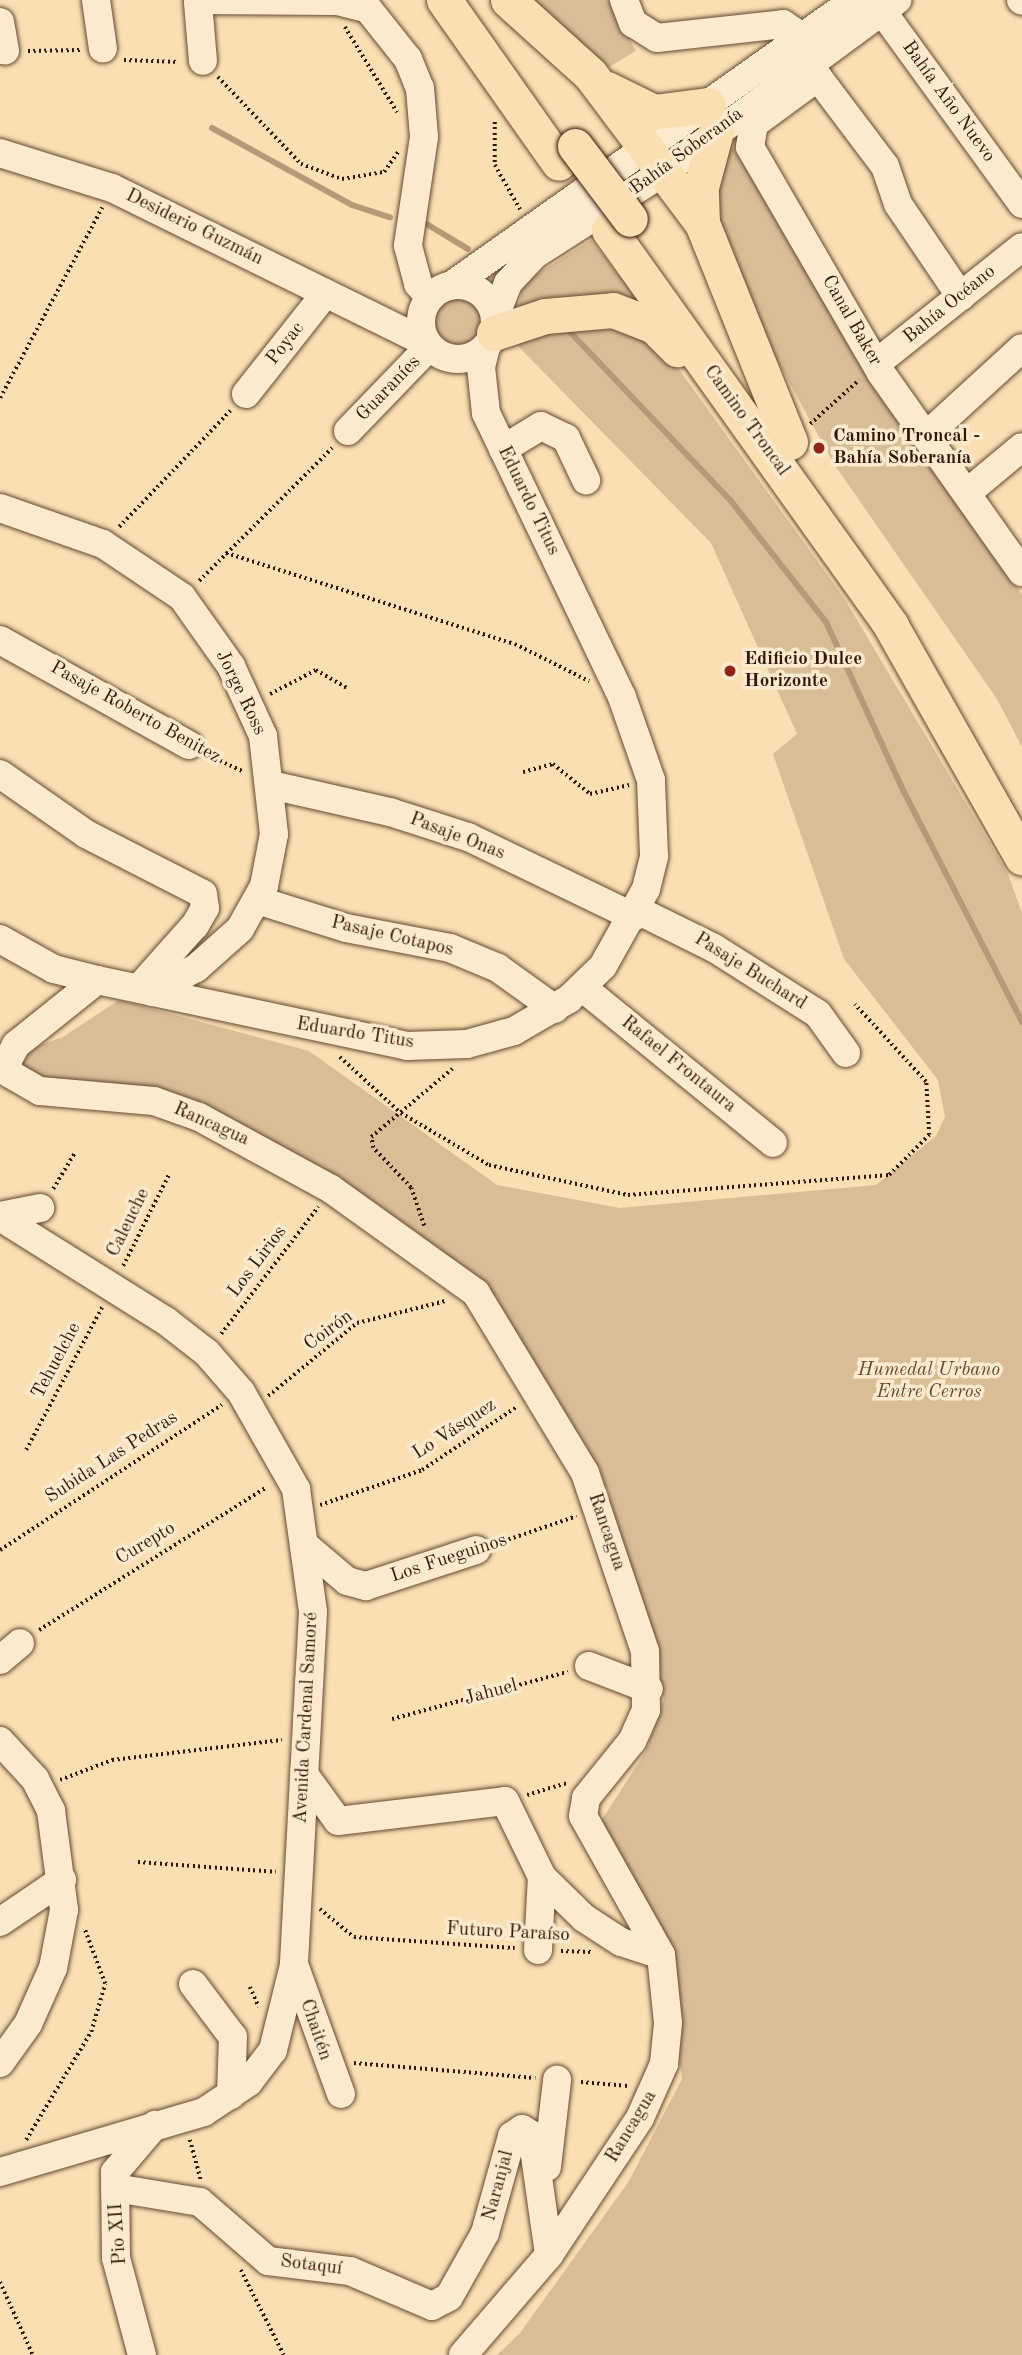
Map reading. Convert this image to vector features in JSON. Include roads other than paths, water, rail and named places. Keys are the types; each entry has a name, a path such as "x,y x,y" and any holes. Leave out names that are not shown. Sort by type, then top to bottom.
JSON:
{"main road":[{"name":"Camino Troncal","path":"444,0 790,442 923,635 1022,803"},
{"name":"Camino Troncal","path":"471,0 567,154"},
{"path":"508,0 590,74 640,108 712,118 701,187 702,223"},
{"path":"590,74 702,223 790,442"},
{"name":"Camino Troncal","path":"620,225 935,695 1022,858"},
{"path":"492,332 545,316 598,310 642,319 672,342 809,510"}],"street":[{"path":"96,0 103,49"},
{"path":"624,0 633,23 657,38 783,24 885,166 898,204 961,298"},
{"name":"Bahía Soberanía","path":"809,59 854,0"},
{"path":"204,61 198,1 337,1 365,4"},
{"name":"Bahía Soberanía","path":"492,332 508,283 534,255 712,118 809,59 885,3"},
{"name":"Bahía Año Nuevo","path":"885,3 1022,204"},
{"name":"Eduardo Titus","path":"0,939 54,969 97,981 315,1029 407,1046 467,1044 514,1031 555,1009 583,988 635,914 654,856 651,780 622,698 486,413 433,325 408,246 422,154 423,104 415,73 365,4"},
{"path":"0,22 5,51"},
{"name":"Canal Baker","path":"809,59 754,124 748,141 877,362 1022,572"},
{"name":"Desiderio Guzmán","path":"0,153 113,188 380,322 433,325"},
{"name":"Bahía Soberanía","path":"433,325 656,161"},
{"name":"Bahía Océano","path":"877,362 1022,247"},
{"path":"480,292 492,332 459,360 433,325 480,292"},
{"name":"Poyac","path":"246,394 325,294"},
{"name":"Guaraníes","path":"348,432 433,325"},
{"name":"Eduardo Titus","path":"486,413 481,380 492,332"},
{"path":"928,434 1022,348"},
{"path":"503,449 541,426 566,438 586,480"},
{"path":"968,492 1022,447"},
{"name":"Jorge Ross","path":"0,508 103,544 182,597 250,705 271,786 270,867 257,900 240,929 196,968 145,990"},
{"name":"Pasaje Roberto Benitez","path":"0,639 189,745"},
{"path":"0,774 86,834 202,894 205,908 195,925 145,990"},
{"name":"Pasaje Onas","path":"271,786 390,811 468,837 635,914"},
{"name":"Pasaje Cotapos","path":"257,900 346,928 450,948 498,968 555,1009"},
{"name":"Pasaje Buchard","path":"635,914 714,948 818,1014 846,1054"},
{"name":"Rancagua","path":"97,981 16,1045 7,1062 21,1084 173,1106 331,1189 476,1293 540,1391 600,1509 645,1651 649,1689 632,1741 586,1798 583,1816 660,1955 668,2022 664,2064 640,2118 548,2255 463,2355"},
{"name":"Rafael Frontaura","path":"583,988 773,1143"},
{"path":"0,1216 40,1208"},
{"name":"Avenida Cardenal Samoré","path":"0,1216 114,1285 207,1353 247,1400 290,1474 302,1511 313,1612 309,1736 294,1965 272,2050 231,2095 204,2112 4,2170"},
{"name":"Los Fueguinos","path":"308,1548 347,1581 366,1586 476,1550"},
{"path":"589,1666 649,1689"},
{"path":"0,1741 40,1789 51,1811 64,1910 53,1968 28,2024 0,2063"},
{"path":"306,1777 338,1821 505,1801 542,1877 584,1918 621,1942 660,1955"},
{"path":"538,1950 542,1877"},
{"path":"0,1922 62,1880"},
{"name":"Chaitén","path":"294,1965 324,2060 341,2094"},
{"path":"193,1984 233,2037 231,2095"},
{"name":"Naranjal","path":"544,2194 557,2080"},
{"name":"Pio XII","path":"142,2355 116,2258 115,2188 120,2163 155,2125"},
{"name":"Naranjal","path":"438,2305 496,2210 516,2131 532,2135 544,2194 548,2255"},
{"name":"Sotaquí","path":"115,2188 200,2202 268,2260 351,2271 438,2305"}],"waterway":[{"path":"212,128 352,205 390,217"},
{"path":"425,223 468,249"},
{"path":"571,333 731,501 826,622 904,792 1022,1022"}],"place":[{"name":"Camino Troncal - Bahía Soberanía","path":"819,448"},
{"name":"Edificio Dulce Horizonte","path":"730,671"}],"park label":[{"name":"Humedal Urbano Entre Cerros","path":"929,1382"}]}
